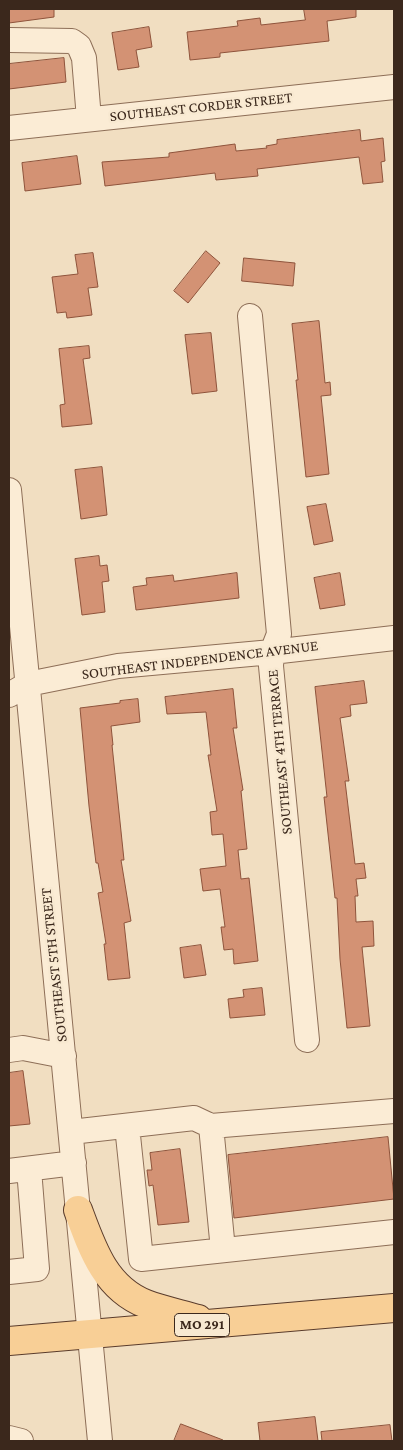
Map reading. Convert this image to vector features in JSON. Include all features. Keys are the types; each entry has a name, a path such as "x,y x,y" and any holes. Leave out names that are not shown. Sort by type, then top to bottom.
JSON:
{"main road":[{"path":"78,1210 97,1258 104,1271 121,1290 146,1304 214,1324"},
{"name":"MO 291","path":"9,1341 394,1308"}],"street":[{"path":"9,40 72,41 79,46 84,58 89,119"},
{"name":"SOUTHEAST CORDER STREET","path":"9,128 394,86"},
{"name":"SOUTHEAST 4TH TERRACE","path":"250,316 279,634 272,652 271,666 308,1040"},
{"name":"SOUTHEAST 5TH STREET","path":"9,490 18,689 64,1056 100,1441"},
{"name":"SOUTHEAST INDEPENDENCE AVENUE","path":"18,689 118,666 272,652 394,638"},
{"path":"9,1050 23,1048 64,1056"},
{"path":"71,1132 194,1118 211,1126 394,1111"},
{"path":"127,1126 141,1259 394,1232"},
{"path":"211,1126 223,1250"},
{"path":"9,1272 37,1270 19,1170 74,1163"},
{"path":"9,1438 21,1441"}],"building":[{"path":"9,9 54,9 54,17 9,23"},
{"path":"304,9 356,9 356,17 327,21 329,41 220,53 220,57 190,60 187,32 238,26 237,21 260,18 261,25 305,20"},
{"path":"149,27 152,47 136,50 139,67 118,70 112,33"},
{"path":"64,58 66,82 9,89 9,64"},
{"path":"360,130 361,141 383,138 385,161 381,162 383,182 363,184 359,157 257,169 258,176 216,180 215,173 105,186 102,162 169,157 169,153 235,144 236,151 267,148 266,146 277,144 277,140"},
{"path":"77,156 81,184 25,191 22,163"},
{"path":"206,251 220,263 188,303 174,291"},
{"path":"93,253 98,287 88,288 92,315 67,318 66,312 57,313 52,277 78,274 75,255"},
{"path":"244,258 295,263 293,286 242,281"},
{"path":"319,321 325,383 330,382 331,395 321,396 329,474 306,477 292,324"},
{"path":"211,333 217,391 192,394 185,335"},
{"path":"89,346 90,358 83,359 92,424 62,427 60,405 65,404 59,349"},
{"path":"102,467 107,515 81,519 75,470"},
{"path":"326,504 333,541 314,545 307,507"},
{"path":"99,556 100,566 107,565 109,581 102,582 105,612 82,615 75,559"},
{"path":"237,573 239,598 136,610 133,587 147,585 146,578 173,575 174,581"},
{"path":"340,573 345,605 320,609 314,578"},
{"path":"364,681 367,703 350,705 351,716 340,718 349,781 345,781 355,864 364,863 366,878 356,879 358,896 355,896 356,922 373,921 374,946 362,947 370,1026 347,1028 340,959 337,898 335,898 324,797 327,797 315,687"},
{"path":"233,689 237,728 233,728 243,790 241,791 247,849 238,850 241,879 249,878 258,961 234,964 233,949 224,950 221,927 225,927 220,889 203,891 200,869 226,866 223,834 212,835 210,812 217,811 208,755 211,755 206,712 167,714 165,697"},
{"path":"138,699 140,722 111,726 124,860 121,860 131,921 124,923 130,978 108,980 104,944 106,944 98,893 103,892 98,863 96,863 80,708"},
{"path":"201,945 206,975 184,978 180,948"},
{"path":"262,988 265,1015 230,1018 228,999 244,997 243,990"},
{"path":"23,1071 30,1124 9,1126 9,1073"},
{"path":"388,1137 394,1199 234,1218 228,1155"},
{"path":"180,1149 189,1222 158,1225 153,1185 149,1186 147,1170 152,1170 150,1153"},
{"path":"315,1417 318,1441 260,1441 258,1423"},
{"path":"181,1424 223,1440 223,1441 174,1441"},
{"path":"390,1425 392,1441 322,1441 321,1432"}]}
